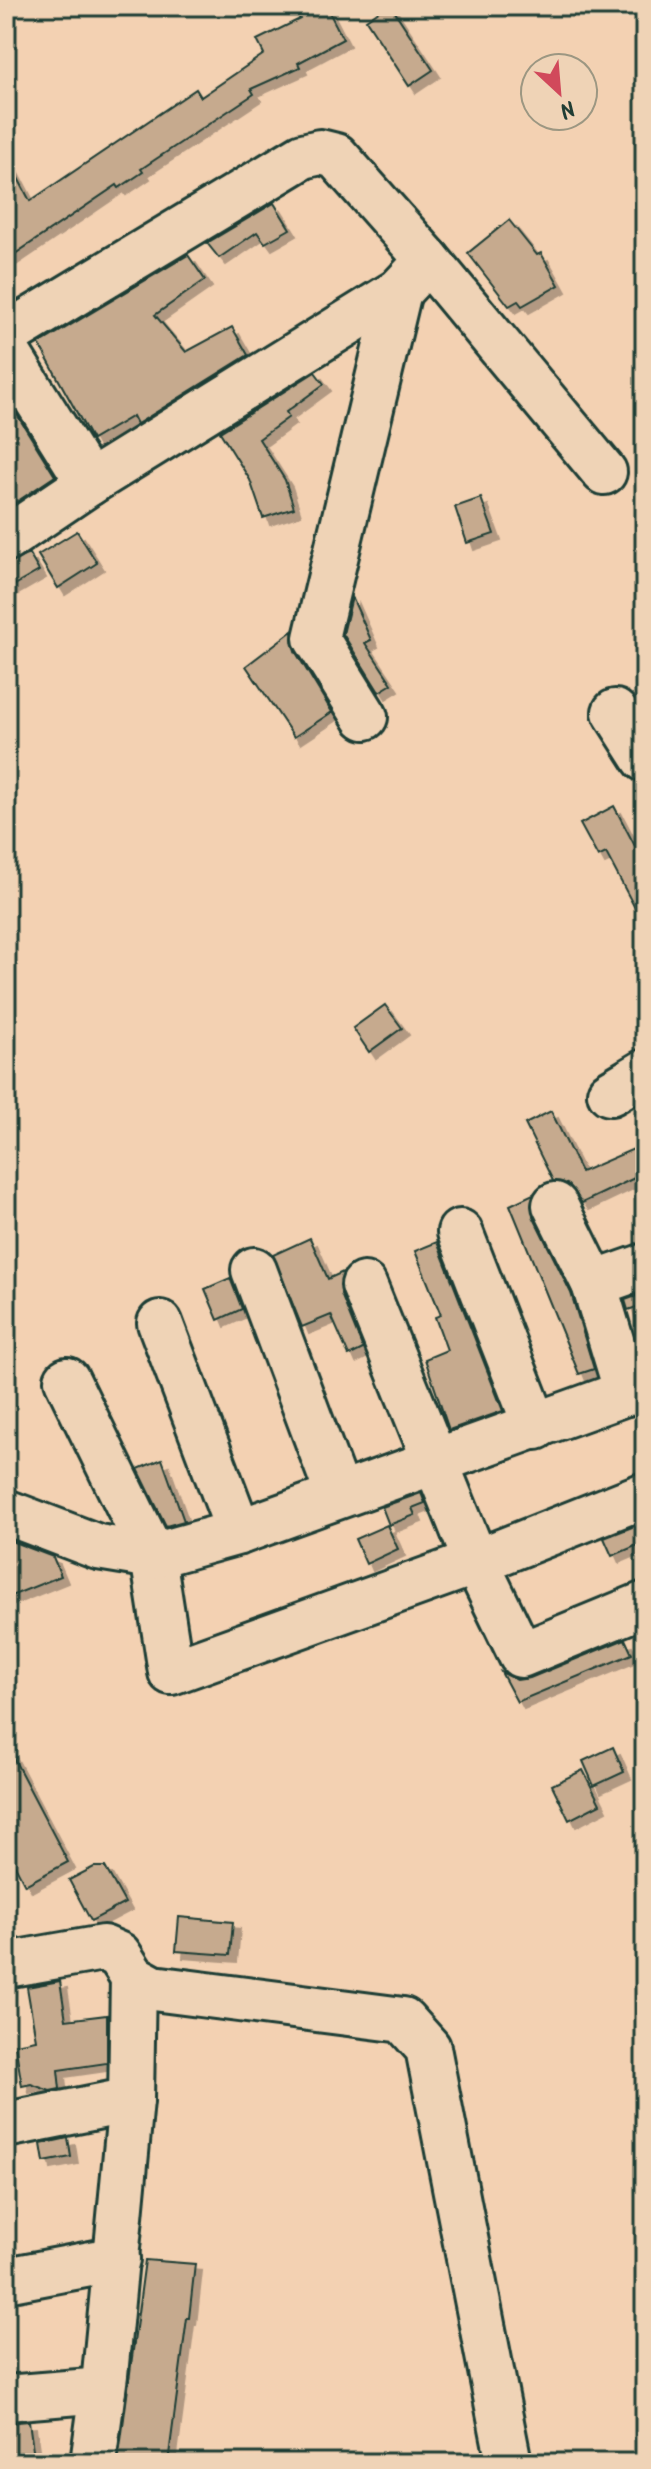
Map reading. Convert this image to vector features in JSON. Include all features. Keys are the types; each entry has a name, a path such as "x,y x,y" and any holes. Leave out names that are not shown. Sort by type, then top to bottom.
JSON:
{"street":[{"path":"6,335 303,156 320,152 336,156 414,276 604,472"},
{"path":"6,539 414,276"},
{"path":"365,717 316,638 414,276"},
{"path":"6,350 89,483"},
{"path":"615,712 645,759"},
{"path":"6,1512 98,1547 153,1556 239,1532 636,1390 594,1284 555,1205"},
{"path":"460,1232 536,1427"},
{"path":"594,1284 645,1266"},
{"path":"254,1270 338,1495"},
{"path":"364,1285 476,1562 521,1655 645,1604"},
{"path":"160,1323 239,1532"},
{"path":"67,1380 153,1556 171,1672 476,1562 645,1495"},
{"path":"13,1952 103,1948 119,1955 133,1977 153,1988 403,2020 428,2048 509,2463"},
{"path":"93,2463 117,2259 131,2100 133,1977"},
{"path":"6,2125 131,2100"},
{"path":"6,2280 117,2259"},
{"path":"6,2398 103,2390"}],"building":[{"path":"316,6 326,6 343,39 298,63 300,67 251,89 254,94 141,169 143,172 119,188 117,185 6,260 6,155 30,201 196,89 201,97 264,54 257,40 300,19 298,15"},
{"path":"386,6 391,6 433,70 409,86 366,20"},
{"path":"274,203 290,229 265,243 257,232 219,258 207,243"},
{"path":"509,220 537,255 541,253 559,285 522,306 518,301 509,306 468,253"},
{"path":"188,255 205,280 155,315 186,352 232,327 248,355 137,424 133,416 92,440 39,344"},
{"path":"315,372 324,384 286,412 289,417 259,439 285,480 294,508 263,518 250,480 220,432"},
{"path":"6,397 55,476 6,509"},
{"path":"481,498 494,534 467,543 455,507"},
{"path":"77,531 97,563 58,588 38,555"},
{"path":"29,554 39,571 6,590 6,564"},
{"path":"352,597 371,640 365,643 392,684 379,692 343,634"},
{"path":"292,631 295,651 332,712 294,737 246,666"},
{"path":"614,806 645,865 645,927 606,853 598,857 580,824"},
{"path":"385,1005 402,1028 369,1052 353,1028"},
{"path":"551,1111 581,1172 645,1144 645,1173 582,1203 569,1185 553,1181 525,1124"},
{"path":"533,1194 533,1216 571,1293 594,1369 579,1374 510,1205"},
{"path":"310,1238 328,1279 343,1272 341,1294 363,1349 349,1356 331,1315 302,1327 273,1255"},
{"path":"437,1242 503,1411 449,1430 425,1359 447,1350 435,1317 441,1315 415,1251"},
{"path":"230,1278 242,1309 218,1320 205,1289"},
{"path":"645,1293 645,1304 628,1310 625,1300"},
{"path":"162,1459 184,1521 166,1526 138,1469"},
{"path":"421,1493 425,1503 412,1508 415,1515 389,1525 382,1507"},
{"path":"645,1522 645,1542 612,1556 604,1538"},
{"path":"387,1525 398,1549 366,1564 355,1539"},
{"path":"11,1541 53,1557 61,1576 6,1598 6,1542"},
{"path":"625,1639 632,1654 517,1702 501,1672 517,1680 530,1678"},
{"path":"6,1744 68,1862 25,1885 6,1848"},
{"path":"613,1747 624,1772 594,1786 583,1761"},
{"path":"583,1770 600,1804 569,1820 552,1785"},
{"path":"94,1867 105,1867 125,1903 91,1921 69,1880"},
{"path":"179,1917 233,1922 230,1955 176,1951"},
{"path":"60,1981 66,2020 107,2015 107,2063 58,2070 60,2089 50,2091 31,2084 22,2086 15,2044 36,2040 27,1987"},
{"path":"68,2138 71,2157 44,2162 41,2144"},
{"path":"145,2260 195,2264 189,2318 168,2463 118,2463"},
{"path":"29,2421 34,2457 6,2460 6,2423"}]}
